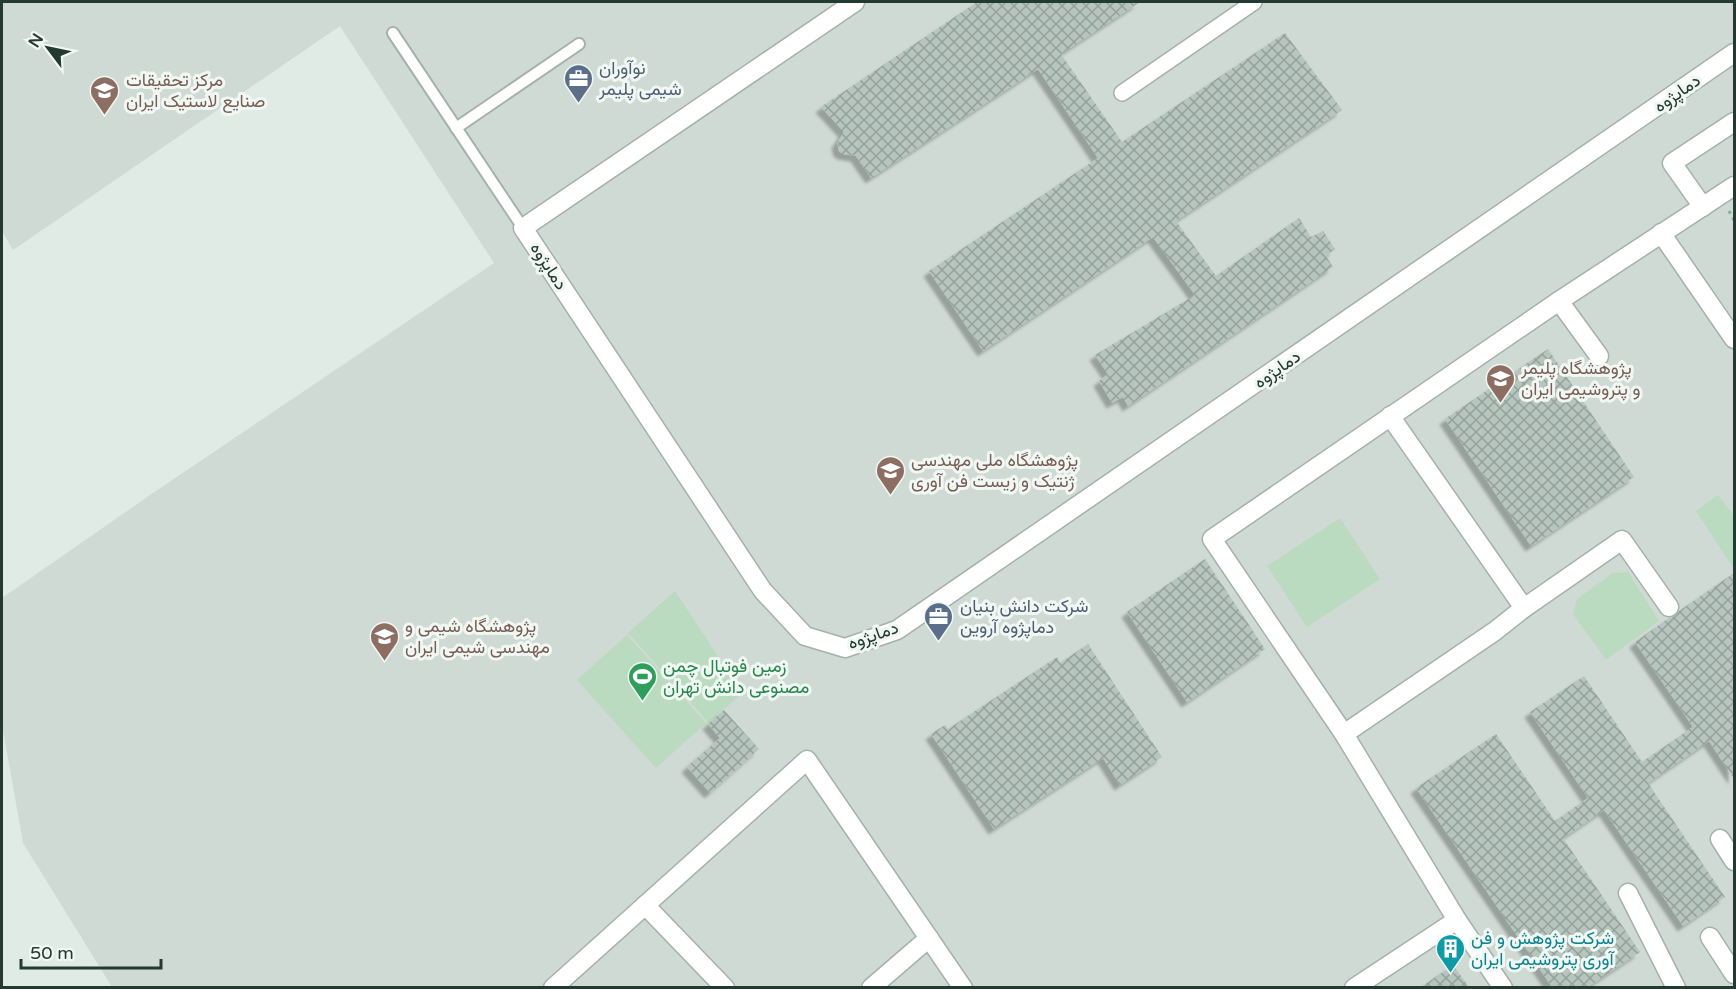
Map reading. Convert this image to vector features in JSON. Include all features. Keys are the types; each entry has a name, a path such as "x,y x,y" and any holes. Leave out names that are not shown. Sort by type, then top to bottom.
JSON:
{"street":[{"name":"دماپژوه","path":"855,2 523,228 763,591 805,636 844,648 897,630 1734,53"},
{"path":"1122,93 1254,2"},
{"path":"1703,207 1671,163 1734,122"},
{"path":"1503,987 1457,920 1344,734 1212,539 1559,301 1734,186"},
{"path":"1661,233 1734,339"},
{"path":"1559,301 1599,356"},
{"path":"1390,416 1524,608"},
{"path":"1344,734 1495,631 1524,608 1622,540 1669,607"},
{"path":"553,987 807,760 963,987"},
{"path":"1720,839 1734,861"},
{"path":"1628,893 1676,987"},
{"path":"645,905 725,987"},
{"path":"1354,987 1457,920"},
{"path":"1710,937 1734,974"},
{"path":"871,987 929,938"}],"lane":[{"path":"393,33 523,228"},
{"path":"456,128 579,44"}],"shaded area":[{"path":"2,2 1734,2 1734,987 112,987 23,843 2,725 2,598 150,495 494,263 340,26 13,250 2,231"}],"green space":[{"path":"1718,495 1734,516 1734,569 1696,511"},
{"path":"1340,518 1380,579 1307,627 1267,566"},
{"path":"1628,572 1659,621 1606,660 1573,614 1577,599 1613,573"},
{"path":"675,591 742,693 709,723 628,633"},
{"name":"زمین فوتبال چمن مصنوعی دانش تهران","path":"627,635 706,723 656,768 577,680"}],"building":[{"path":"977,2 1140,2 1061,54 1122,142 1285,33 1342,110 1176,221 1216,276 1299,218 1311,237 1323,231 1335,249 1326,256 1333,267 1128,406 1123,397 1112,403 1099,381 1108,374 1095,355 1195,295 1153,237 983,351 929,271 1098,158 1038,69 871,178 856,156 839,151 837,143 844,132 821,107"},
{"path":"1548,349 1634,477 1531,546 1445,419"},
{"path":"1205,559 1265,649 1187,702 1127,612"},
{"path":"1734,573 1734,779 1709,741 1648,783 1725,897 1683,926 1604,810 1563,838 1640,952 1588,987 1552,987 1416,788 1496,734 1555,821 1588,798 1530,712 1584,676 1642,762 1693,727 1635,642"},
{"path":"1088,644 1162,757 1120,785 1103,758 994,829 931,734 945,725 948,729 1057,657 1060,663"},
{"path":"724,710 759,749 710,793 687,767 720,738 708,724"},
{"name":"شرکت پژوهش و فن آوری پتروشیمی ایران","path":"1453,965 1469,987 1421,987"}],"place":[{"name":"نوآوران شیمی پلیمر","path":"578,104"},
{"name":"مرکز تحقیقات صنایع لاستیک ایران","path":"105,116"},
{"name":"پژوهشگاه پلیمر و پتروشیمی ایران","path":"1500,404"},
{"name":"پژوهشگاه ملی مهندسی ژنتیک و زیست فن آوری","path":"890,496"},
{"name":"شرکت دانش بنیان دماپژوه آروین","path":"939,642"},
{"name":"پژوهشگاه شیمی و مهندسی شیمی ایران","path":"384,662"},
{"name":"زمین فوتبال چمن مصنوعی دانش تهران","path":"642,702"},
{"name":"شرکت پژوهش و فن آوری پتروشیمی ایران","path":"1450,974"}]}
